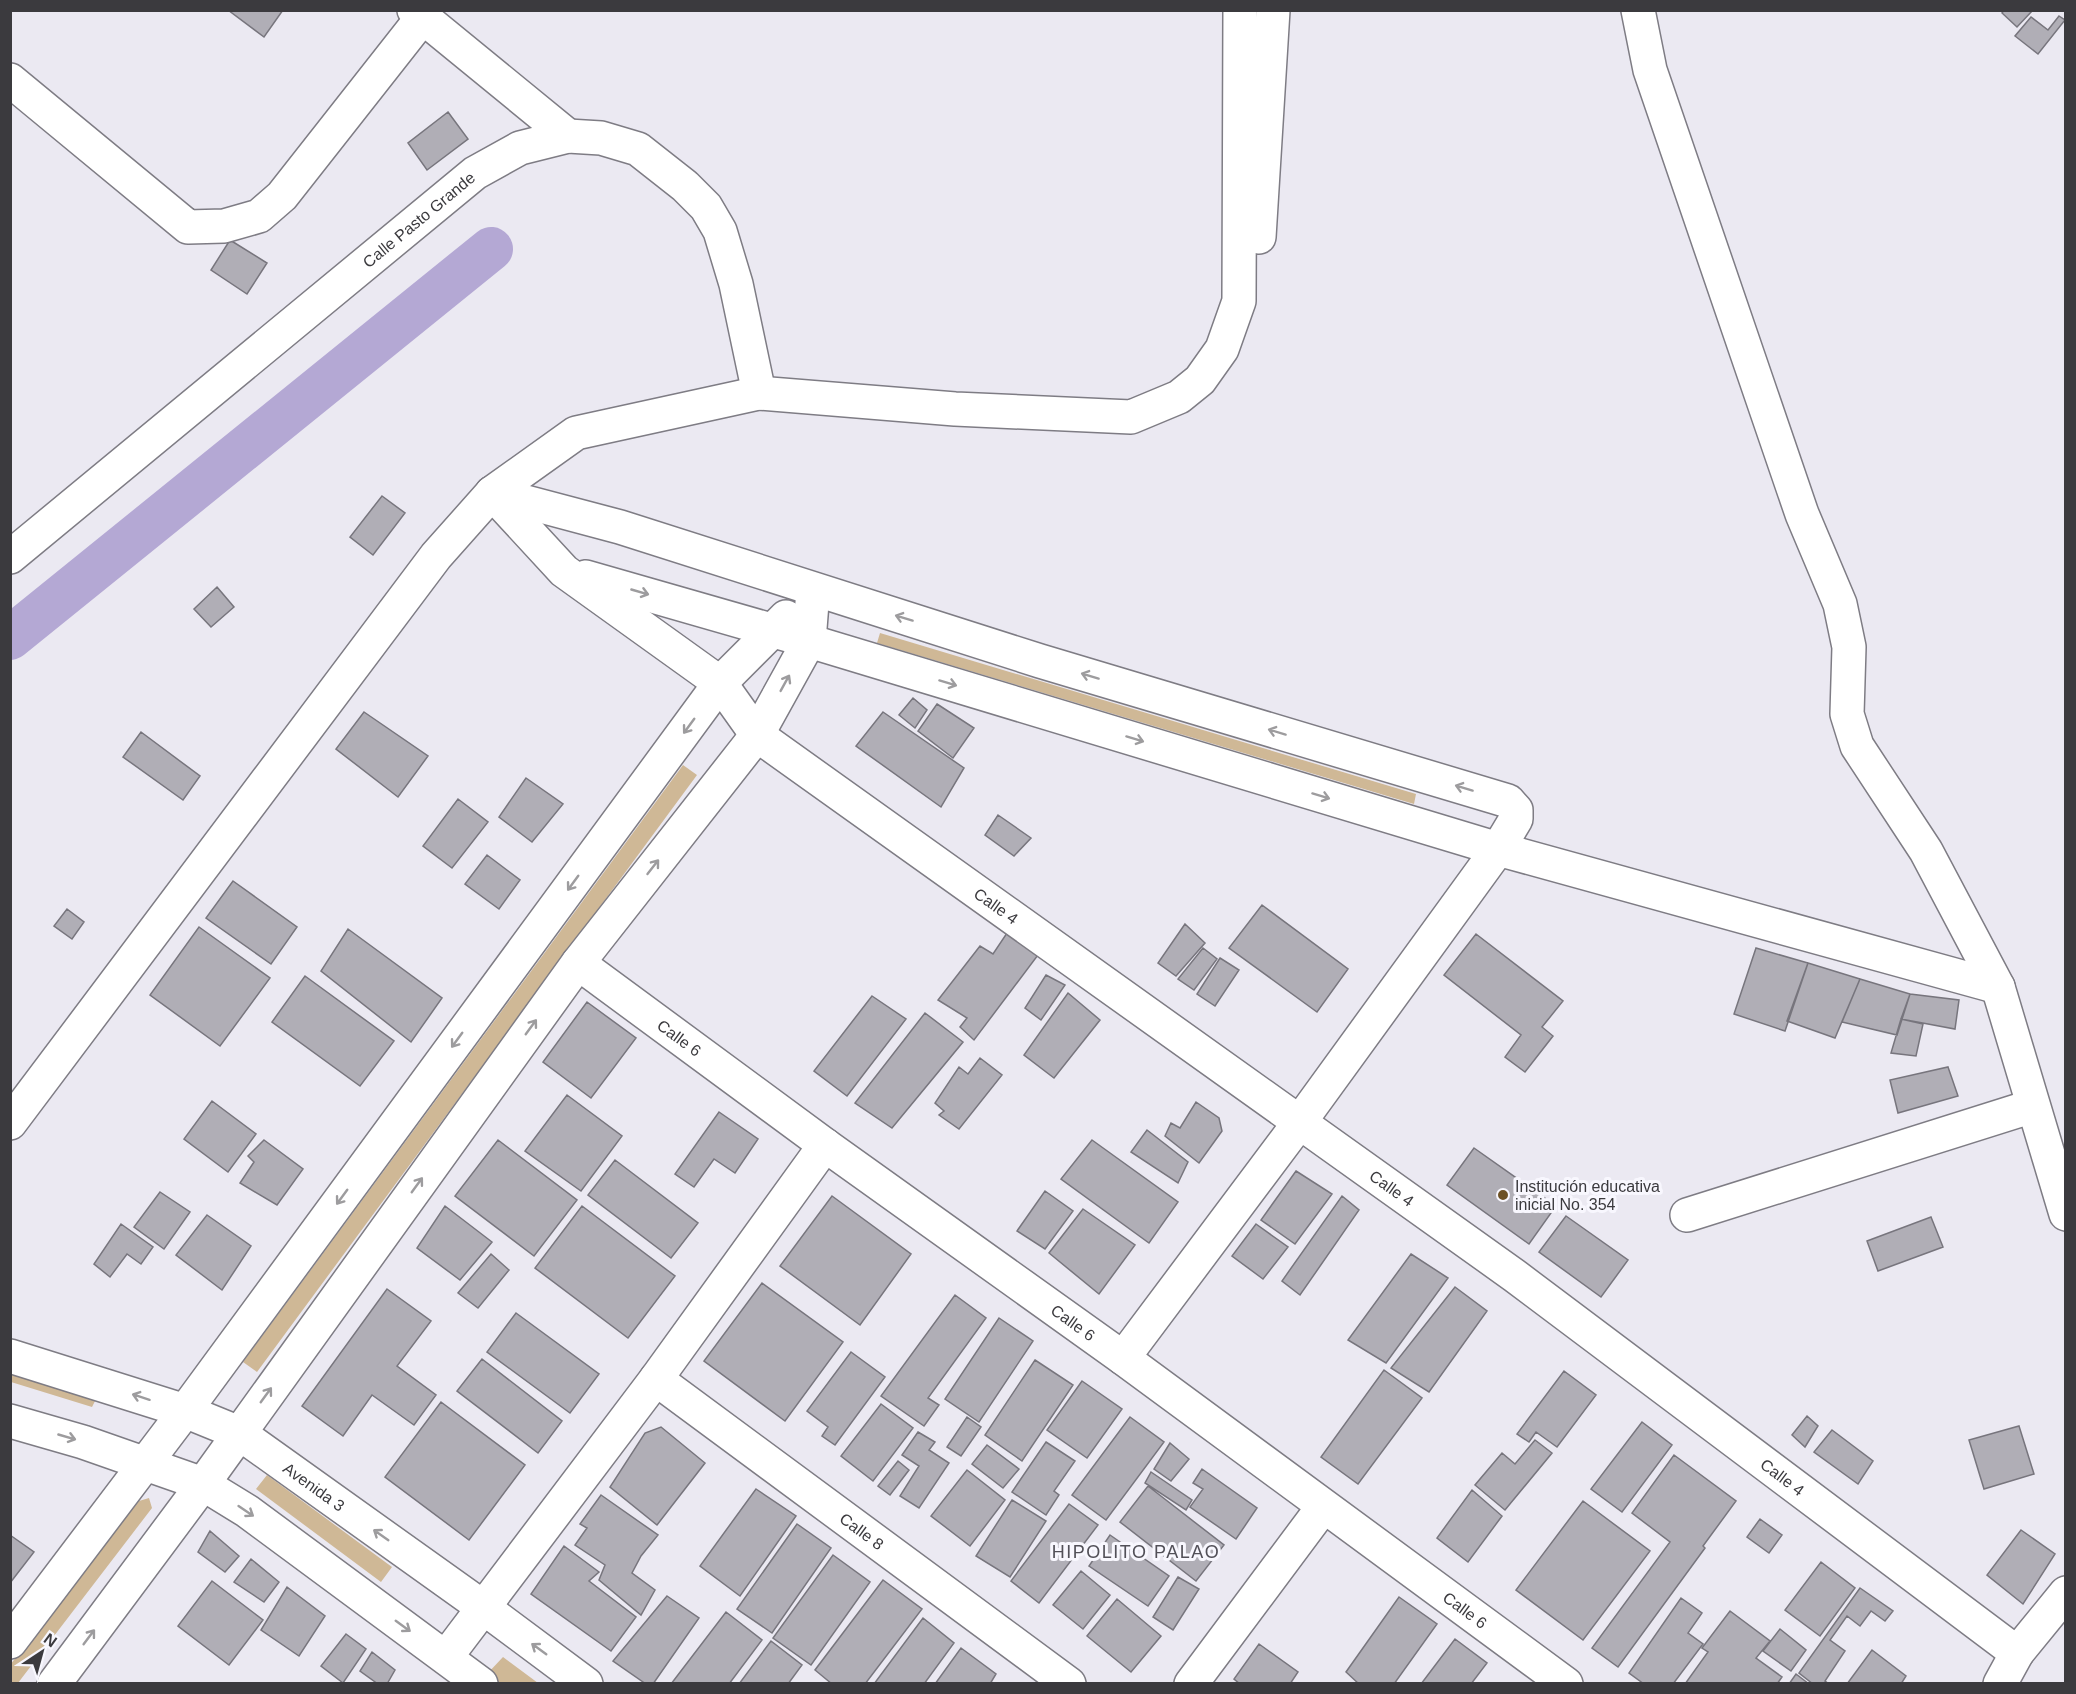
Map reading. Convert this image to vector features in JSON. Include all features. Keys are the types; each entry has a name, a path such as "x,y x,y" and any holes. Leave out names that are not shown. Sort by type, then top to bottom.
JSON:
{"street":[{"path":"1239,301 1240,10"},
{"path":"10,1123 436,555 492,493 576,433 759,393 956,410 1131,417 1179,397 1200,380 1222,349 1239,301 1258,261 1273,10"},
{"path":"1638,10 1650,70 1802,514 1840,604 1850,647 1847,714 1857,746 1926,851 1998,987 2066,1214"},
{"path":"10,80 188,227 224,226 259,216 282,196 418,14 568,136"},
{"name":"Calle Pasto Grande","path":"10,557 475,173 520,148 568,136 601,138 638,149 685,186 705,207 720,231 736,284 759,393"},
{"path":"492,493 620,528 1040,661 1508,801 1516,810 1516,819 1498,849 1299,1123 1123,1358"},
{"name":"Calle 4","path":"492,493 564,571 720,683 757,735 1515,1276 2017,1653"},
{"path":"564,571 809,641 1498,849 1998,987"},
{"path":"10,1642 146,1463 720,683 813,590"},
{"path":"54,1683 203,1484 578,963 757,735 809,641 813,590"},
{"name":"Calle 6","path":"578,963 1566,1683"},
{"path":"1687,1215 2033,1106"},
{"path":"446,1657 656,1379 825,1145"},
{"name":"Avenida 3","path":"10,1356 184,1411 239,1433 586,1683"},
{"name":"Calle 8","path":"656,1379 1069,1683"},
{"path":"10,1421 83,1442 203,1484 247,1511 482,1683"},
{"path":"1191,1683 1323,1507"},
{"path":"2000,1683 2017,1653 2066,1593"}],"shaded area":[{"path":"880,633 1416,794 1414,804 877,643"},
{"path":"683,765 697,775 257,1372 243,1362"},
{"path":"10,1366 99,1393 92,1407 11,1382"},
{"path":"267,1475 392,1567 381,1582 256,1489"},
{"path":"149,1498 152,1508 18,1683 11,1683 10,1665 139,1501"},
{"path":"503,1657 538,1683 500,1683 487,1674"}],"building":[{"path":"228,10 283,10 264,37"},
{"path":"2004,10 2033,10 2017,27 2002,13"},
{"path":"2059,16 2065,20 2038,54 2015,36 2031,17 2048,30"},
{"path":"448,112 468,139 427,170 408,143"},
{"path":"230,240 267,263 247,294 211,270"},
{"path":"382,496 405,513 373,555 350,537"},
{"path":"217,587 234,607 211,627 194,609"},
{"path":"913,698 927,710 915,728 899,715"},
{"path":"937,704 974,728 953,758 918,731"},
{"path":"364,712 428,756 398,797 336,749"},
{"path":"883,712 964,768 941,807 856,746"},
{"path":"141,732 200,776 183,800 123,757"},
{"path":"526,778 563,804 532,842 499,817"},
{"path":"458,799 488,822 452,868 423,846"},
{"path":"998,815 1031,838 1014,856 985,835"},
{"path":"487,855 520,880 499,909 465,884"},
{"path":"233,881 297,927 271,964 206,918"},
{"path":"1262,905 1348,969 1317,1012 1229,948"},
{"path":"67,909 84,922 72,939 54,926"},
{"path":"1185,924 1205,943 1176,976 1158,963"},
{"path":"199,927 270,978 220,1046 150,995"},
{"path":"348,929 442,998 411,1042 321,971"},
{"path":"1007,933 1038,955 974,1040 960,1027 967,1018 938,1000 980,946 993,954"},
{"path":"1476,934 1563,1001 1542,1027 1553,1036 1525,1072 1505,1057 1521,1035 1444,975"},
{"path":"1203,948 1217,959 1194,990 1178,979"},
{"path":"1756,948 1808,963 1785,1031 1734,1014"},
{"path":"1220,958 1239,970 1215,1006 1197,994"},
{"path":"1808,963 1860,979 1835,1038 1787,1021"},
{"path":"1046,975 1065,985 1041,1020 1025,1008"},
{"path":"305,976 394,1041 360,1086 272,1022"},
{"path":"1860,979 1910,994 1897,1035 1842,1022"},
{"path":"1068,993 1100,1020 1054,1078 1024,1055"},
{"path":"1910,994 1959,1000 1955,1029 1901,1019"},
{"path":"872,996 906,1019 847,1096 814,1071"},
{"path":"587,1002 636,1038 591,1098 543,1062"},
{"path":"925,1013 963,1042 892,1128 855,1103"},
{"path":"1901,1019 1923,1024 1916,1056 1891,1053"},
{"path":"980,1058 1002,1075 959,1129 939,1115 944,1111 935,1103 959,1067 968,1074"},
{"path":"1948,1067 1958,1096 1898,1113 1890,1080"},
{"path":"567,1095 622,1136 581,1191 525,1151"},
{"path":"212,1101 256,1134 228,1172 184,1139"},
{"path":"1196,1102 1219,1118 1222,1131 1199,1163 1165,1136 1171,1123 1180,1128"},
{"path":"719,1112 758,1139 735,1173 714,1159 694,1187 675,1174"},
{"path":"1147,1130 1188,1162 1178,1183 1131,1152"},
{"path":"264,1140 303,1169 277,1205 240,1183 254,1162 248,1156"},
{"path":"498,1140 577,1200 534,1256 455,1196"},
{"path":"1092,1140 1178,1202 1149,1243 1061,1179"},
{"path":"1474,1148 1556,1206 1529,1244 1447,1185"},
{"path":"615,1160 698,1223 671,1258 588,1195"},
{"path":"1296,1171 1332,1194 1295,1244 1261,1220"},
{"path":"1045,1191 1073,1211 1045,1249 1017,1231"},
{"path":"160,1192 190,1212 164,1249 134,1227"},
{"path":"832,1196 911,1254 860,1325 780,1266"},
{"path":"1342,1196 1359,1210 1300,1295 1282,1281"},
{"path":"445,1206 492,1242 460,1280 417,1248"},
{"path":"582,1206 675,1276 628,1338 535,1268"},
{"path":"1083,1209 1135,1245 1099,1294 1049,1253"},
{"path":"207,1215 251,1246 222,1290 176,1255"},
{"path":"1566,1216 1628,1260 1601,1297 1539,1252"},
{"path":"1931,1217 1943,1247 1878,1271 1867,1241"},
{"path":"121,1224 153,1247 141,1264 127,1254 110,1277 94,1264"},
{"path":"1256,1224 1288,1247 1263,1279 1232,1256"},
{"path":"491,1254 509,1270 478,1308 458,1293"},
{"path":"1411,1254 1448,1278 1386,1363 1348,1340"},
{"path":"762,1283 843,1342 785,1421 704,1361"},
{"path":"1455,1287 1487,1311 1429,1392 1391,1368"},
{"path":"387,1289 431,1321 397,1366 436,1395 414,1425 372,1395 343,1436 302,1406"},
{"path":"955,1295 986,1318 928,1398 939,1405 924,1426 881,1396"},
{"path":"516,1313 599,1374 570,1413 487,1352"},
{"path":"999,1318 1033,1341 979,1422 945,1399"},
{"path":"851,1352 885,1377 835,1445 822,1436 828,1427 807,1411"},
{"path":"482,1359 562,1421 538,1453 457,1391"},
{"path":"1035,1360 1073,1385 1022,1461 985,1435"},
{"path":"1384,1370 1422,1398 1358,1484 1321,1457"},
{"path":"1564,1371 1596,1395 1557,1447 1536,1432 1529,1442 1517,1434"},
{"path":"1082,1381 1122,1409 1087,1458 1047,1430"},
{"path":"441,1402 525,1465 469,1540 385,1477"},
{"path":"881,1404 913,1428 873,1481 841,1456"},
{"path":"1807,1416 1818,1426 1805,1447 1792,1435"},
{"path":"967,1417 981,1427 961,1456 947,1447"},
{"path":"1130,1417 1164,1442 1106,1520 1072,1495"},
{"path":"1642,1422 1672,1445 1622,1512 1591,1489"},
{"path":"2019,1426 2034,1474 1984,1489 1969,1440"},
{"path":"661,1427 705,1463 657,1525 610,1487 645,1433"},
{"path":"1832,1430 1873,1461 1858,1484 1814,1452"},
{"path":"918,1432 935,1442 929,1450 949,1463 919,1508 900,1496 919,1466 902,1455"},
{"path":"1535,1440 1552,1453 1505,1510 1475,1485 1502,1453 1515,1464"},
{"path":"1046,1442 1075,1461 1054,1491 1059,1495 1046,1515 1012,1492"},
{"path":"1170,1443 1189,1459 1171,1481 1154,1469"},
{"path":"987,1445 1019,1469 1003,1488 972,1464"},
{"path":"1674,1455 1736,1501 1703,1546 1705,1548 1618,1667 1592,1648 1670,1542 1632,1513"},
{"path":"898,1461 909,1470 890,1495 878,1486"},
{"path":"1202,1469 1257,1508 1236,1539 1190,1507 1203,1489 1193,1483"},
{"path":"967,1470 1005,1500 970,1546 931,1516"},
{"path":"1151,1472 1192,1500 1186,1510 1145,1483"},
{"path":"1148,1486 1224,1545 1196,1581 1120,1522"},
{"path":"756,1489 796,1516 740,1596 700,1566"},
{"path":"1472,1490 1502,1516 1468,1562 1437,1538"},
{"path":"601,1495 658,1535 641,1556 632,1573 655,1590 641,1615 599,1580 605,1565 575,1545 587,1528 580,1524"},
{"path":"1012,1500 1046,1521 1010,1577 976,1556"},
{"path":"1583,1501 1650,1551 1583,1640 1516,1590"},
{"path":"1069,1504 1098,1525 1039,1603 1011,1581"},
{"path":"1760,1519 1782,1535 1769,1553 1747,1537"},
{"path":"797,1524 831,1548 772,1633 737,1609"},
{"path":"2021,1530 2055,1554 2023,1604 1987,1575"},
{"path":"210,1531 239,1556 225,1572 198,1552"},
{"path":"10,1535 34,1552 10,1583"},
{"path":"1110,1535 1169,1576 1148,1606 1089,1566"},
{"path":"564,1546 599,1572 589,1581 636,1617 611,1651 531,1594"},
{"path":"833,1555 870,1582 811,1665 773,1638"},
{"path":"251,1559 279,1582 264,1602 234,1582"},
{"path":"1821,1562 1855,1588 1820,1636 1785,1610"},
{"path":"1081,1571 1110,1595 1083,1629 1053,1605"},
{"path":"1178,1577 1199,1589 1173,1630 1153,1617"},
{"path":"883,1580 922,1609 865,1684 832,1684 815,1670"},
{"path":"212,1581 263,1620 229,1665 178,1626"},
{"path":"287,1587 325,1616 299,1656 261,1630"},
{"path":"1860,1588 1893,1611 1885,1621 1871,1611 1860,1626 1847,1616 1830,1640 1845,1651 1825,1681 1829,1684 1813,1684 1799,1673"},
{"path":"667,1596 699,1618 653,1684 646,1684 613,1661"},
{"path":"1399,1597 1437,1624 1394,1684 1359,1684 1346,1672"},
{"path":"1681,1598 1702,1613 1688,1633 1703,1644 1673,1684 1644,1684 1629,1673"},
{"path":"1117,1599 1161,1636 1131,1672 1087,1636"},
{"path":"1730,1611 1770,1641 1756,1658 1782,1677 1777,1684 1685,1684 1708,1652 1702,1648"},
{"path":"726,1612 762,1640 729,1684 671,1684"},
{"path":"923,1618 954,1643 924,1684 874,1684"},
{"path":"1780,1629 1806,1650 1791,1671 1763,1651"},
{"path":"346,1634 366,1649 343,1683 321,1666"},
{"path":"1455,1639 1487,1663 1471,1684 1421,1684"},
{"path":"771,1641 802,1665 788,1684 739,1684"},
{"path":"1259,1644 1298,1672 1290,1684 1240,1684 1234,1679"},
{"path":"961,1648 996,1674 990,1684 935,1684"},
{"path":"1872,1650 1906,1676 1901,1684 1847,1684"},
{"path":"372,1652 395,1670 387,1684 378,1684 360,1671"},
{"path":"1796,1674 1809,1684 1789,1684"}],"waterway":[{"path":"10,638 491,249"}],"place":[{"name":"Institución educativa inicial No. 354","path":"1503,1195"}],"district":[{"name":"HIPOLITO PALAO","path":"1136,1552"}]}
